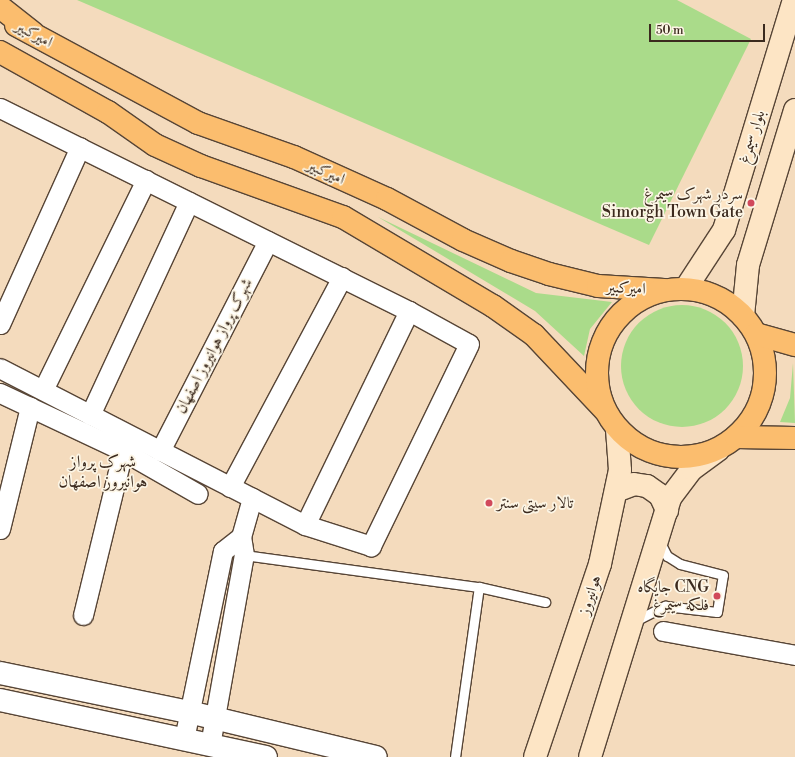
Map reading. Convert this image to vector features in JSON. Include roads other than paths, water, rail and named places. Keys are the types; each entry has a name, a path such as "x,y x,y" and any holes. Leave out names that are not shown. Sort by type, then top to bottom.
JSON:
{"main road":[{"name":"بلوار سیمرغ","path":"686,288 724,230 794,0"},
{"path":"0,7 33,33"},
{"name":"امیرکبیر","path":"0,16 198,123 294,157 387,199 463,240 511,261 549,274 598,286 664,290"},
{"name":"امیرکبیر","path":"0,52 108,112 155,145 201,166 343,217 493,306 534,335 605,410"},
{"name":"بلوار سیمرغ","path":"743,316 748,266 795,110"},
{"path":"590,757 670,498 692,469 736,437 754,416 764,389 764,361 756,334 743,316 727,302 708,293 686,288 664,290 640,299 620,314 605,335 597,360 597,386 605,410 617,429 633,443 653,453 674,458 697,457 718,450"},
{"path":"756,334 795,345"},
{"name":"هوانیروز","path":"535,757 600,564 620,470 617,429"},
{"path":"736,437 795,438"},
{"path":"616,491 634,484 648,486 660,495 667,510"}],"street":[{"path":"0,108 342,277 469,344 371,546 305,525 0,368"},
{"path":"0,324 80,148"},
{"path":"43,390 146,180"},
{"path":"90,415 189,202"},
{"name":"شهرک پرواز هوانیروز اصفهان","path":"160,451 268,241"},
{"path":"230,487 342,277"},
{"path":"305,525 409,311"},
{"path":"0,392 123,451 198,494"},
{"path":"0,529 30,407"},
{"path":"83,615 123,451"},
{"path":"210,745 252,498"},
{"path":"184,739 223,551 243,546"},
{"path":"663,631 795,655"},
{"path":"0,673 189,712 376,757"},
{"path":"0,700 266,757"}],"lane":[{"path":"632,623 665,606 717,612 723,575 680,564 667,556 658,538"},
{"path":"243,546 479,587 545,602"},
{"path":"455,757 479,587"}],"place":[{"name":"سردر شهرک سیمرغ Simorgh Town Gate","path":"751,203"},
{"name":"تالار سیتی سنتر","path":"489,503"},
{"name":"جایگاه CNG فلکه سیمرغ","path":"717,596"}],"district":[{"name":"شهرک پرواز هوانیروز اصفهان","path":"103,473"}]}
